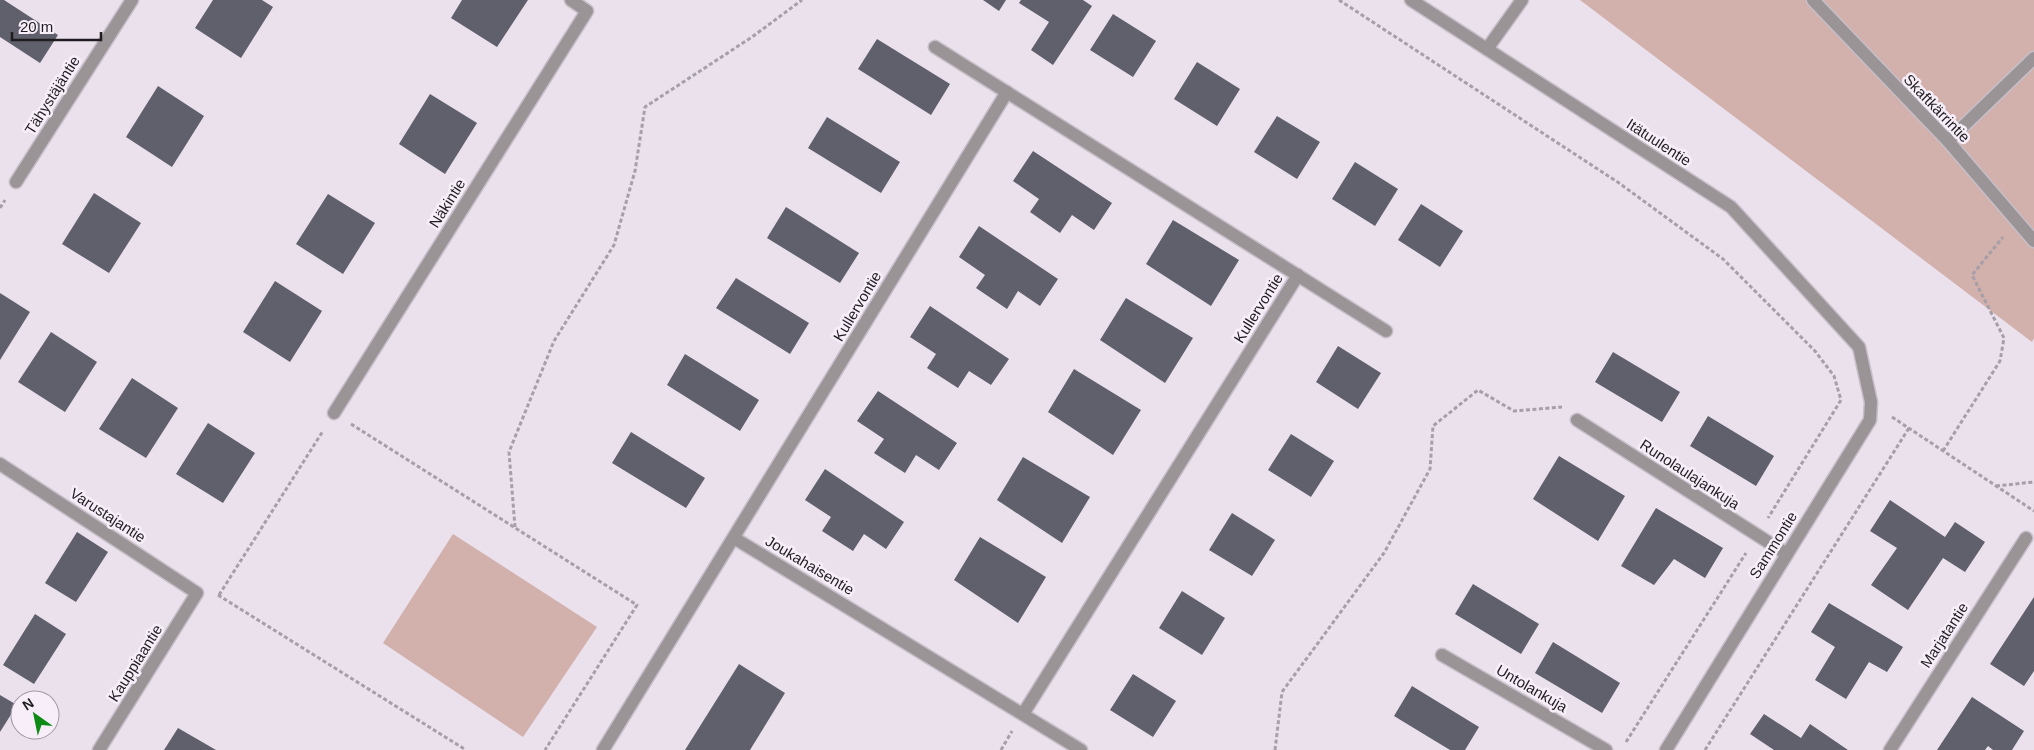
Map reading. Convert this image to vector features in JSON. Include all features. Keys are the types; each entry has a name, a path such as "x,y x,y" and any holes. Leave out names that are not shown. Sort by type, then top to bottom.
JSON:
{"street":[{"name":"Tähystäjäntie","path":"16,182 132,0"},
{"name":"Näkintie","path":"334,413 587,11 571,0"},
{"name":"Itätuulentie","path":"1412,0 1731,207 1859,347"},
{"path":"1487,49 1522,0"},
{"name":"Skaftkärrintie","path":"1813,0 1869,61 1948,141 2034,241"},
{"name":"Kullervontie","path":"935,47 1386,331"},
{"path":"1948,141 2034,58"},
{"name":"Kullervontie","path":"734,538 1007,92"},
{"name":"Kullervontie","path":"1023,714 1298,275"},
{"name":"Sammontie","path":"1666,750 1870,420 1871,402 1859,347"},
{"name":"Runolaulajankuja","path":"1577,420 1787,554"},
{"name":"Varustajantie","path":"0,464 197,593"},
{"path":"603,750 734,538"},
{"name":"Joukahaisentie","path":"734,538 1081,750"},
{"name":"Marjatantie","path":"1890,750 2026,538"},
{"name":"Kauppiaantie","path":"99,750 197,593"},
{"name":"Untolankuja","path":"1442,655 1606,750"}],"path":[{"path":"515,527 509,452 554,341 614,245 634,170 645,107 752,37 802,0"},
{"path":"1339,0 1619,183 1723,259 1815,352 1834,376 1842,382"},
{"path":"1943,450 2000,361 2004,338 1972,275 2017,221"},
{"path":"1621,750 1841,400 1834,376"},
{"path":"1275,750 1282,692 1384,553 1430,470 1433,426 1478,390 1514,411 1560,405 1577,420"},
{"path":"1871,402 2034,511"},
{"path":"219,595 334,413 637,605 545,750"},
{"path":"1705,750 1909,428"},
{"path":"1996,486 2034,482"},
{"path":"197,593 219,595 466,750"}],"shaded area":[{"path":"1580,0 2034,0 2034,338 2032,342"},
{"path":"453,534 597,627 523,737 383,643"}],"building":[{"path":"0,0 4,0 58,35 40,63 0,37"},
{"path":"213,0 262,0 273,7 241,58 195,28"},
{"path":"462,0 528,0 497,47 451,18"},
{"path":"983,0 1006,0 999,11"},
{"path":"1021,0 1083,0 1092,6 1053,65 1031,50 1049,22 1019,3"},
{"path":"1113,14 1156,41 1133,77 1090,50"},
{"path":"877,39 950,84 931,115 858,69"},
{"path":"1197,62 1240,89 1217,126 1174,99"},
{"path":"158,86 204,116 172,167 126,137"},
{"path":"430,94 477,123 445,174 399,144"},
{"path":"1277,116 1320,142 1297,179 1254,152"},
{"path":"827,117 900,162 881,193 808,148"},
{"path":"1033,151 1112,203 1094,230 1072,215 1060,233 1030,212 1039,199 1013,181"},
{"path":"1355,162 1398,189 1375,226 1332,199"},
{"path":"94,193 141,223 109,273 62,244"},
{"path":"328,194 375,223 343,274 296,244"},
{"path":"1421,204 1463,231 1440,267 1398,240"},
{"path":"786,207 859,253 840,283 767,238"},
{"path":"1173,220 1239,260 1211,306 1146,264"},
{"path":"979,226 1058,279 1040,306 1018,291 1007,309 976,288 985,275 959,257"},
{"path":"736,278 809,323 790,354 716,308"},
{"path":"275,281 322,311 290,362 243,332"},
{"path":"0,293 30,312 0,360"},
{"path":"1126,298 1193,338 1165,383 1100,340"},
{"path":"930,306 1009,359 991,385 969,371 958,388 927,368 936,354 910,337"},
{"path":"51,332 97,362 65,412 18,382"},
{"path":"1338,346 1381,373 1358,409 1316,382"},
{"path":"1613,352 1680,392 1662,422 1595,382"},
{"path":"685,354 759,400 740,431 667,385"},
{"path":"1074,369 1141,410 1113,455 1048,412"},
{"path":"132,378 178,408 146,458 99,429"},
{"path":"878,391 957,443 939,470 916,455 905,473 874,453 884,439 857,421"},
{"path":"1708,416 1774,456 1756,486 1690,446"},
{"path":"208,423 255,453 223,503 176,474"},
{"path":"631,432 705,478 686,508 612,463"},
{"path":"1291,434 1334,461 1311,497 1268,470"},
{"path":"1559,456 1625,496 1598,541 1533,499"},
{"path":"1023,457 1090,497 1062,543 997,500"},
{"path":"825,469 904,522 886,549 864,534 853,551 822,531 831,517 805,500"},
{"path":"1890,500 1945,537 1955,522 1985,542 1965,572 1943,558 1908,610 1871,585 1897,548 1870,531"},
{"path":"1656,508 1723,548 1705,578 1674,559 1654,585 1621,566"},
{"path":"1232,513 1275,540 1252,576 1209,550"},
{"path":"77,532 108,552 76,602 45,583"},
{"path":"980,537 1046,577 1018,623 954,580"},
{"path":"1473,584 1539,624 1521,654 1455,614"},
{"path":"1182,591 1225,618 1202,655 1159,628"},
{"path":"2034,597 2034,671 2024,686 1990,664"},
{"path":"1829,603 1903,647 1887,672 1869,662 1846,699 1815,680 1835,647 1811,632"},
{"path":"35,614 66,634 34,684 3,665"},
{"path":"1553,642 1620,683 1602,713 1535,673"},
{"path":"739,664 785,693 750,750 685,750"},
{"path":"1133,674 1176,701 1153,737 1110,710"},
{"path":"1412,686 1479,727 1465,750 1450,750 1394,716"},
{"path":"0,695 10,701 10,716 0,732"},
{"path":"1972,697 2024,731 2012,750 1993,750 1988,746 1985,750 1937,750"},
{"path":"1764,714 1801,738 1810,724 1848,750 1774,750 1750,734"},
{"path":"178,728 216,750 164,750"}]}
